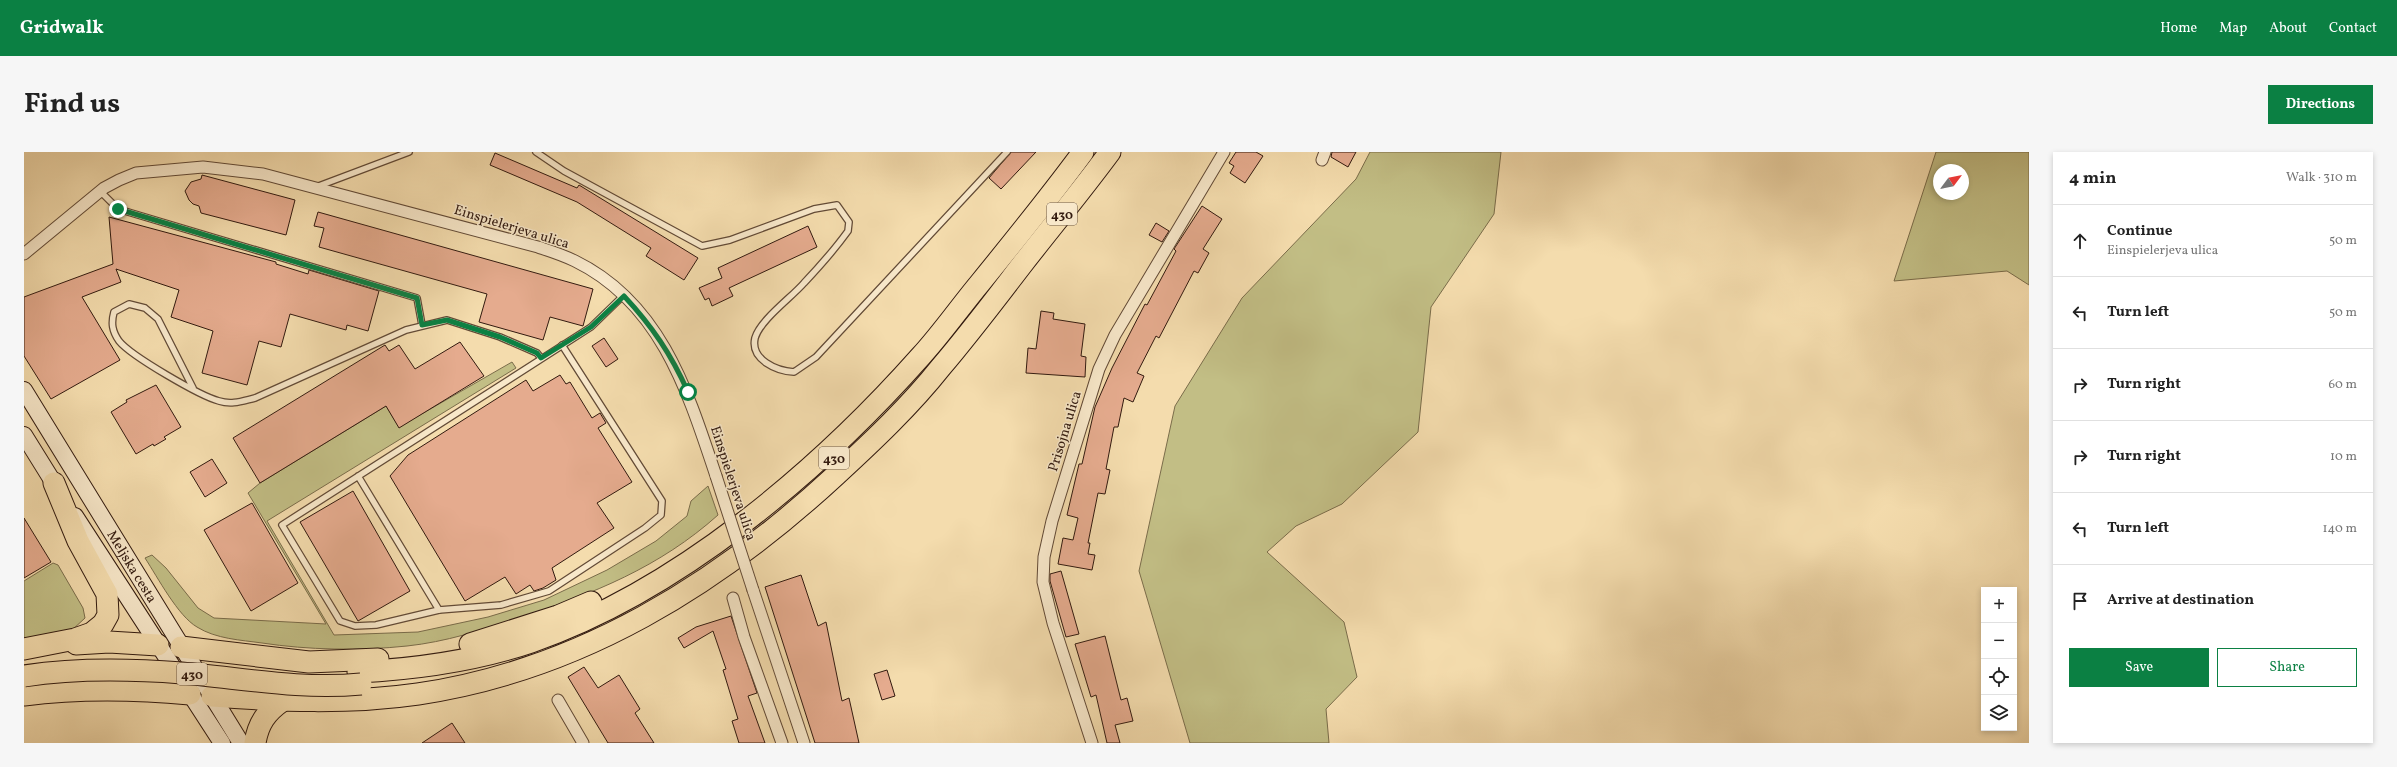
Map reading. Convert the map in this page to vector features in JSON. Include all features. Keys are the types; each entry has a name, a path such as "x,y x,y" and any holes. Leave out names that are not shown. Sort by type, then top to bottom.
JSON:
{"highway":[{"name":"430","path":"24,676 56,672 125,669 311,686 459,661 530,642 595,615 672,572 767,504 811,466 922,356 1083,152"},
{"name":"430","path":"24,664 78,659 123,659 359,678 418,681 498,664 561,642 602,624 679,581 750,531 818,473 874,420 1014,276 1110,152"},
{"path":"212,696 282,701 383,698 461,686 502,676 558,657 607,637 686,592 781,525 871,443 940,369 1014,276"},
{"path":"181,647 309,662 374,660 448,649 486,640 588,603 665,560 761,492 848,414 915,347 968,298"},
{"path":"32,648 92,633 103,624 109,607 107,594 78,541 54,483"},
{"path":"32,648 110,642 158,645"},
{"path":"24,695 80,689 126,689 190,694"},
{"path":"255,743 258,728 265,716 269,710 282,701"}],"main road":[{"name":"Meljska cesta","path":"24,390 241,743"},
{"name":"Meljska cesta","path":"24,435 222,743"},
{"path":"158,645 181,647"},
{"path":"190,694 212,696"}],"street":[{"name":"Prisojna ulica","path":"1092,743 1053,623 1043,582 1049,535 1098,369 1115,335 1224,152"},
{"name":"Einspielerjeva ulica","path":"24,254 100,191 119,180 136,173 203,167 263,174 538,247 575,261 603,278 624,296 656,331 676,365 688,392 804,743"},
{"path":"733,598 744,637 782,743"},
{"path":"558,700 583,743"}],"lane":[{"path":"316,187 409,152"},
{"path":"536,152 564,171 702,246 730,240 814,209 837,205 849,222 848,231 804,284 760,327 755,339 757,350 767,364 780,371 794,372 816,357 1007,152"},
{"path":"100,191 118,209 417,298 422,325"},
{"path":"562,345 662,501 661,515 645,528 549,591 501,605 439,610 376,625 356,626 340,621 282,525 541,358 591,327 624,296"},
{"path":"193,388 158,319 145,308 129,304 114,312 111,321 112,328 118,340 132,354 193,388 218,401 234,404 248,400 422,325 447,320 500,337 537,353 541,358"},
{"path":"358,476 439,610"}],"shaded area":[{"path":"1370,152 1501,152 1494,214 1431,307 1418,432 1342,504 1296,526 1267,552 1344,622 1357,677 1326,709 1329,743 1190,743 1139,571 1175,406 1242,298 1356,179"},
{"path":"1936,152 2029,152 2029,285 2007,271 1894,281"},
{"path":"512,362 516,368 267,521 334,635 418,632 488,617 544,600 607,570 656,541 687,516 691,501 708,486 718,515 673,550 599,589 546,609 464,635 435,642 389,648 334,649 297,647 220,637 204,631 190,622 176,606 145,558 152,555 166,568 198,608 214,618 326,624 248,493 260,483 386,406 399,427"},
{"path":"53,563 58,565 83,608 85,618 71,631 24,639 24,581"}],"building":[{"path":"1011,152 1036,152 1001,189 989,178"},
{"path":"1236,152 1256,152 1263,156 1245,183 1230,173 1234,166 1229,163"},
{"path":"1332,152 1356,152 1348,167 1331,157"},
{"path":"495,153 577,188 579,185 698,258 684,280 646,256 651,248 577,202 490,165"},
{"path":"202,175 295,200 286,235 201,213 199,206 193,204 189,200 185,191 191,182 201,179"},
{"path":"1202,206 1222,219 1203,249 1209,253 1198,273 1194,271 1159,338 1156,336 1137,373 1144,376 1133,402 1124,398 1118,427 1114,427 1106,469 1110,470 1105,494 1098,493 1088,543 1090,543 1088,554 1095,555 1092,570 1058,564 1063,538 1073,540 1078,518 1067,515 1079,464 1082,464 1095,407 1112,368 1145,304 1147,305 1176,251 1174,249"},
{"path":"318,212 593,289 583,326 550,317 543,340 479,322 487,294 319,247 324,228 314,226"},
{"path":"109,217 276,262 276,264 308,274 309,270 379,291 368,331 347,325 346,330 290,314 281,347 259,341 247,385 202,373 213,331 171,317 179,290 116,269 121,282 82,297 120,360 51,399 24,356 24,297 113,264"},
{"path":"1156,223 1169,231 1162,242 1149,235"},
{"path":"808,226 817,247 729,288 733,296 712,306 709,298 705,300 699,288 722,278 718,268"},
{"path":"1041,311 1054,313 1053,319 1085,324 1081,356 1086,357 1085,377 1026,373 1028,348 1036,349"},
{"path":"604,338 618,359 606,367 592,346"},
{"path":"460,342 484,376 399,428 386,406 260,483 233,438 385,345 389,351 399,345 415,369"},
{"path":"560,375 566,384 570,382 592,418 600,413 606,423 598,428 632,482 597,503 614,528 552,568 556,580 543,588 534,591 530,585 516,594 505,577 465,601 390,476 408,455 526,380 533,391"},
{"path":"156,385 181,427 164,437 166,439 154,446 153,444 136,454 111,412 127,402 126,400"},
{"path":"212,459 227,483 205,497 190,472"},
{"path":"353,491 410,591 358,621 300,522"},
{"path":"252,503 298,583 251,611 204,530"},
{"path":"24,518 51,562 24,578"},
{"path":"1061,571 1079,634 1066,637 1050,581 1050,574"},
{"path":"801,575 818,626 826,622 842,701 849,698 859,743 815,743 765,587"},
{"path":"731,616 757,693 748,696 765,743 739,743 732,721 738,719 723,670 726,669 713,631 684,648 678,638 696,627"},
{"path":"1105,636 1121,700 1127,698 1133,721 1115,725 1120,743 1107,743 1096,695 1091,697 1075,644"},
{"path":"584,667 598,688 619,675 640,709 635,713 654,743 608,743 568,677"},
{"path":"887,670 895,696 882,700 874,674"},
{"path":"452,723 465,743 422,743"}],"route":[{"path":"118,209 417,298 422,325 447,320 500,337 537,353 541,358 591,327 624,296 656,331 676,365 688,392"}]}
